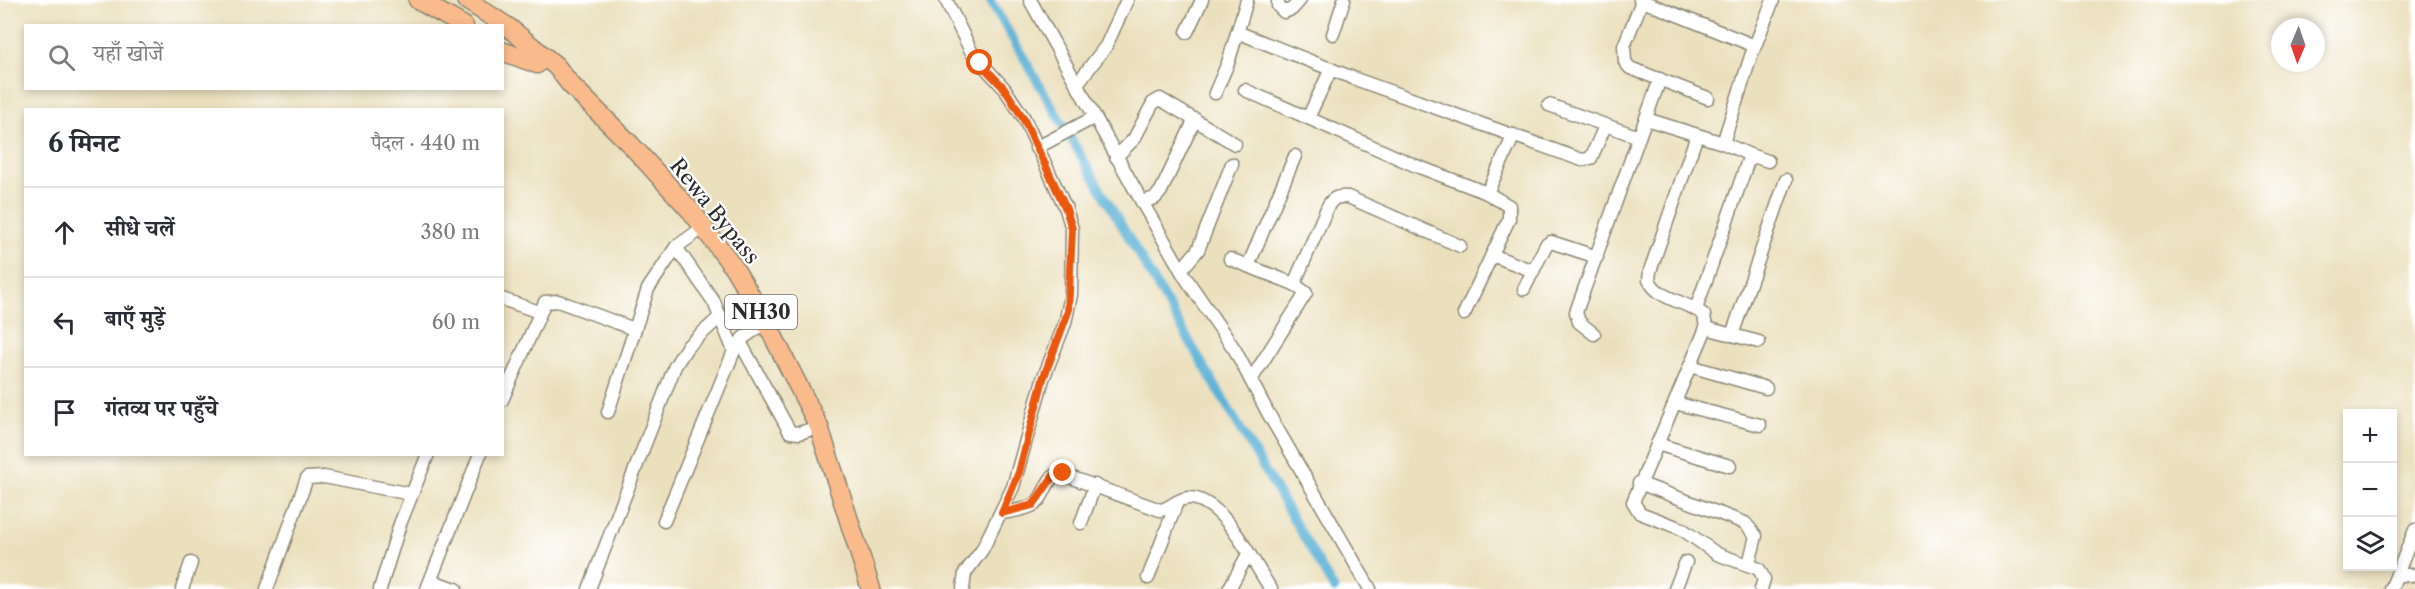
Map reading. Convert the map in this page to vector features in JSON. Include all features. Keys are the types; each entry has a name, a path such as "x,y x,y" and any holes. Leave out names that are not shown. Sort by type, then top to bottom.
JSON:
{"highway":[{"path":"418,0 460,24"},
{"path":"442,0 480,24"},
{"name":"Rewa Bypass","path":"466,0 494,24"},
{"path":"486,0 540,40 556,66"},
{"name":"Rewa Bypass","path":"505,33 537,64 570,84"},
{"name":"Rewa Bypass","path":"505,33 556,66 570,84 631,145 704,227 734,268 766,322 819,427 872,589"},
{"path":"504,52 537,64"}],"street":[{"path":"946,0 972,53 1011,97 1041,146 1070,218 1070,304 1043,379 1019,472 1002,513 965,573 963,589"},
{"path":"1030,0 1077,84 1092,118 1182,270 1235,350 1370,589"},
{"path":"1077,84 1106,46 1127,0"},
{"path":"1187,32 1202,0"},
{"path":"1215,93 1247,0"},
{"path":"1278,0 1278,6 1284,12 1292,9 1299,0"},
{"path":"1333,34 1344,0"},
{"path":"1723,143 1755,46 1773,0"},
{"path":"1708,98 1630,68 1625,62 1624,46 1647,1 1755,46"},
{"path":"1237,32 1331,69 1587,159 1593,154 1605,126"},
{"path":"1308,118 1331,69"},
{"path":"1594,334 1579,322 1576,312 1660,79"},
{"path":"1245,90 1486,193 1509,206 1510,212 1464,314"},
{"path":"1116,157 1131,144 1157,99 1165,100 1235,144"},
{"path":"1549,105 1639,137"},
{"path":"1041,146 1092,118"},
{"path":"1142,202 1155,198 1161,191 1195,119"},
{"path":"1646,119 1723,143 1768,161"},
{"path":"1486,193 1514,135"},
{"path":"1697,135 1650,271 1649,280 1659,293 1696,309 1704,315 1706,328 1676,403 1639,483 1633,502 1640,513 1682,529 1717,554 1749,564 1762,573 1761,589"},
{"path":"1696,309 1750,155"},
{"path":"1248,266 1295,156"},
{"path":"1182,270 1198,250 1232,164"},
{"path":"1732,335 1786,180"},
{"path":"1294,284 1328,206 1332,199 1339,196 1348,197 1460,246"},
{"path":"608,412 648,289 676,247 704,227"},
{"path":"1524,289 1546,245 1551,242 1597,257"},
{"path":"676,247 703,285 737,346 790,432 799,433 819,427"},
{"path":"1492,255 1533,271"},
{"path":"1230,259 1304,289 1305,297 1251,380"},
{"path":"504,300 539,312"},
{"path":"504,395 545,302 558,301 634,328"},
{"path":"589,589 675,366 687,347 720,316"},
{"path":"664,521 737,346 766,322"},
{"path":"1706,328 1759,342"},
{"path":"1690,366 1766,388"},
{"path":"1676,403 1760,425"},
{"path":"1657,444 1730,466"},
{"path":"380,589 411,494 427,456"},
{"path":"456,589 429,585 479,456"},
{"path":"1002,513 1028,507 1037,502 1056,474 1066,474 1160,510 1178,501 1193,499 1215,511 1231,526 1271,589"},
{"path":"267,589 307,478 324,477 411,494"},
{"path":"1639,483 1745,523 1756,536 1749,564"},
{"path":"1081,523 1095,485"},
{"path":"1148,578 1178,501"},
{"path":"2391,589 2415,530"},
{"path":"1229,589 1248,554"},
{"path":"1676,589 1686,562"},
{"path":"182,589 191,563"},
{"path":"2397,575 2415,575"}],"waterway":[{"path":"990,0 1334,589"}],"route":[{"path":"980,63 1004,88 1023,118 1070,218 1072,229 1070,304 1043,379 1019,472 1002,513 1033,505 1040,498 1052,477 1063,473"}]}
